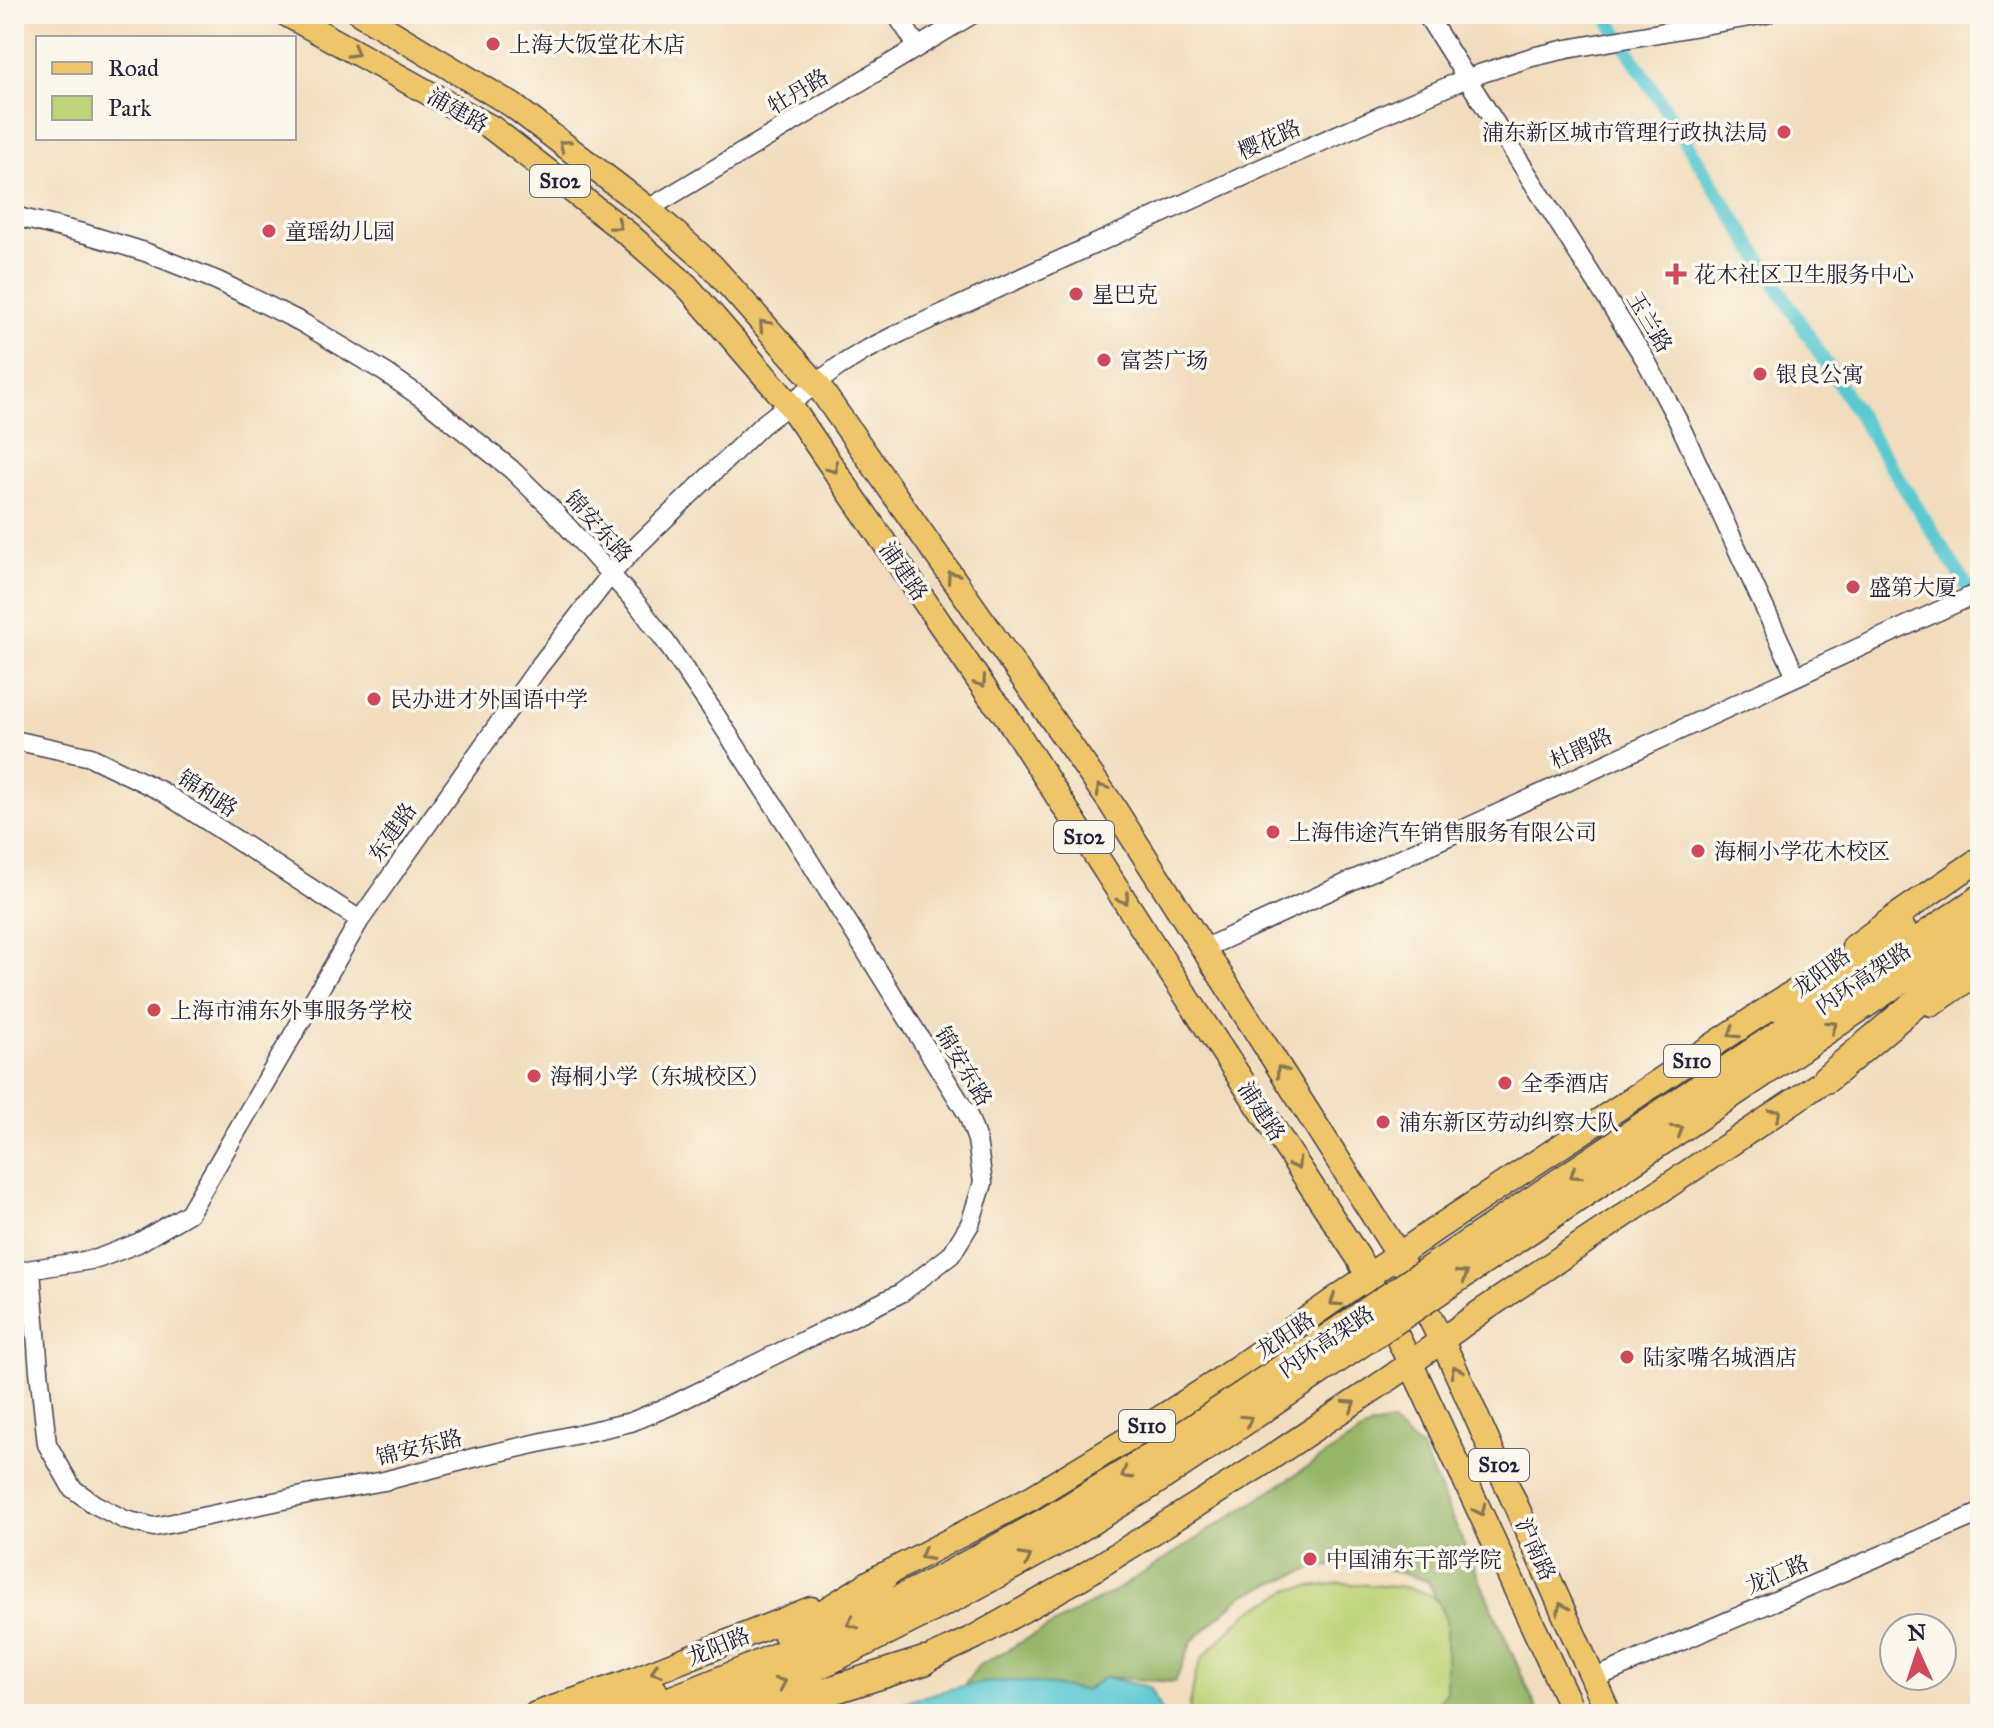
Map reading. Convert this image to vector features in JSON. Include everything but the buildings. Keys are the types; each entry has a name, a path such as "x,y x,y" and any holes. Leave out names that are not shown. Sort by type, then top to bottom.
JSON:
{"highway":[{"path":"1775,1006 1980,881"},
{"name":"内环高架路","path":"634,1714 762,1663 875,1612 952,1585 1057,1541 1152,1483 1761,1061 1980,899"},
{"name":"内环高架路","path":"1761,1061 1980,926"},
{"path":"1826,1079 1980,949"},
{"path":"592,1714 691,1677 751,1649 825,1613 883,1577"},
{"name":"内环高架路","path":"709,1714 829,1660 952,1585"},
{"path":"756,1714 924,1661"}],"main road":[{"name":"浦建路","path":"286,14 505,138 628,234 687,286 789,404 1005,714 1369,1278"},
{"name":"浦建路","path":"361,14 512,105 648,209 711,265 816,383 1110,802 1398,1254"},
{"name":"龙阳路","path":"536,1714 821,1605 883,1577 1079,1470 1215,1383 1369,1278 1398,1254 1775,1006 1892,919 1980,859"},
{"path":"805,1714 924,1661 1025,1610 1134,1545 1411,1363 1479,1313 1980,971"},
{"name":"沪南路","path":"1398,1254 1490,1444 1609,1714"},
{"name":"沪南路","path":"1369,1278 1574,1714"}],"street":[{"path":"896,14 918,47"},
{"name":"牡丹路","path":"648,209 973,14"},
{"name":"玉兰路","path":"1426,14 1651,368 1796,676"},
{"name":"樱花路","path":"816,383 864,351 902,332 1467,78 1532,57 1767,14"},
{"name":"锦安东路","path":"14,216 115,242 260,301 341,345 428,402 501,460 549,506 638,605 711,708 787,825 968,1115 977,1140 983,1183 970,1224 951,1255 901,1293 672,1405 631,1422 384,1481 154,1527 125,1520 72,1488 47,1444 22,1271"},
{"name":"东建路","path":"22,1271 97,1259 138,1243 189,1213 360,920 538,668 635,548 762,425 816,383"},
{"name":"杜鹃路","path":"1203,949 1980,592"},
{"name":"锦和路","path":"14,740 91,757 161,791 360,920"},
{"name":"龙汇路","path":"1593,1679 1980,1513"}],"green space":[{"path":"1391,1422 1422,1450 1539,1714 1429,1714 1446,1693 1446,1620 1428,1581 1370,1564 1316,1567 1243,1595 1192,1641 1175,1682 1105,1677 1085,1691 1012,1681 964,1686 978,1666 1120,1588 1371,1426"},
{"path":"1341,1583 1410,1588 1431,1595 1450,1615 1446,1693 1429,1714 1191,1714 1189,1710 1195,1677 1202,1658 1247,1613 1291,1589"}],"water":[{"path":"1105,1677 1149,1687 1163,1714 876,1714 925,1696 975,1684 1019,1681 1085,1691"}],"waterway":[{"path":"1605,14 1980,607"}],"place":[{"name":"上海大饭堂花木店","path":"493,44"},
{"name":"浦东新区城市管理行政执法局","path":"1784,132"},
{"name":"童瑶幼儿园","path":"269,231"},
{"name":"花木社区卫生服务中心","path":"1676,274"},
{"name":"星巴克","path":"1076,294"},
{"name":"富荟广场","path":"1104,360"},
{"name":"银良公寓","path":"1760,374"},
{"name":"盛第大厦","path":"1853,587"},
{"name":"民办进才外国语中学","path":"374,699"},
{"name":"上海伟途汽车销售服务有限公司","path":"1273,832"},
{"name":"海桐小学花木校区","path":"1698,851"},
{"name":"上海市浦东外事服务学校","path":"154,1010"},
{"name":"海桐小学（东城校区）","path":"534,1076"},
{"name":"全季酒店","path":"1505,1083"},
{"name":"浦东新区劳动纠察大队","path":"1383,1122"},
{"name":"陆家嘴名城酒店","path":"1627,1357"},
{"name":"中国浦东干部学院","path":"1310,1559"}]}
